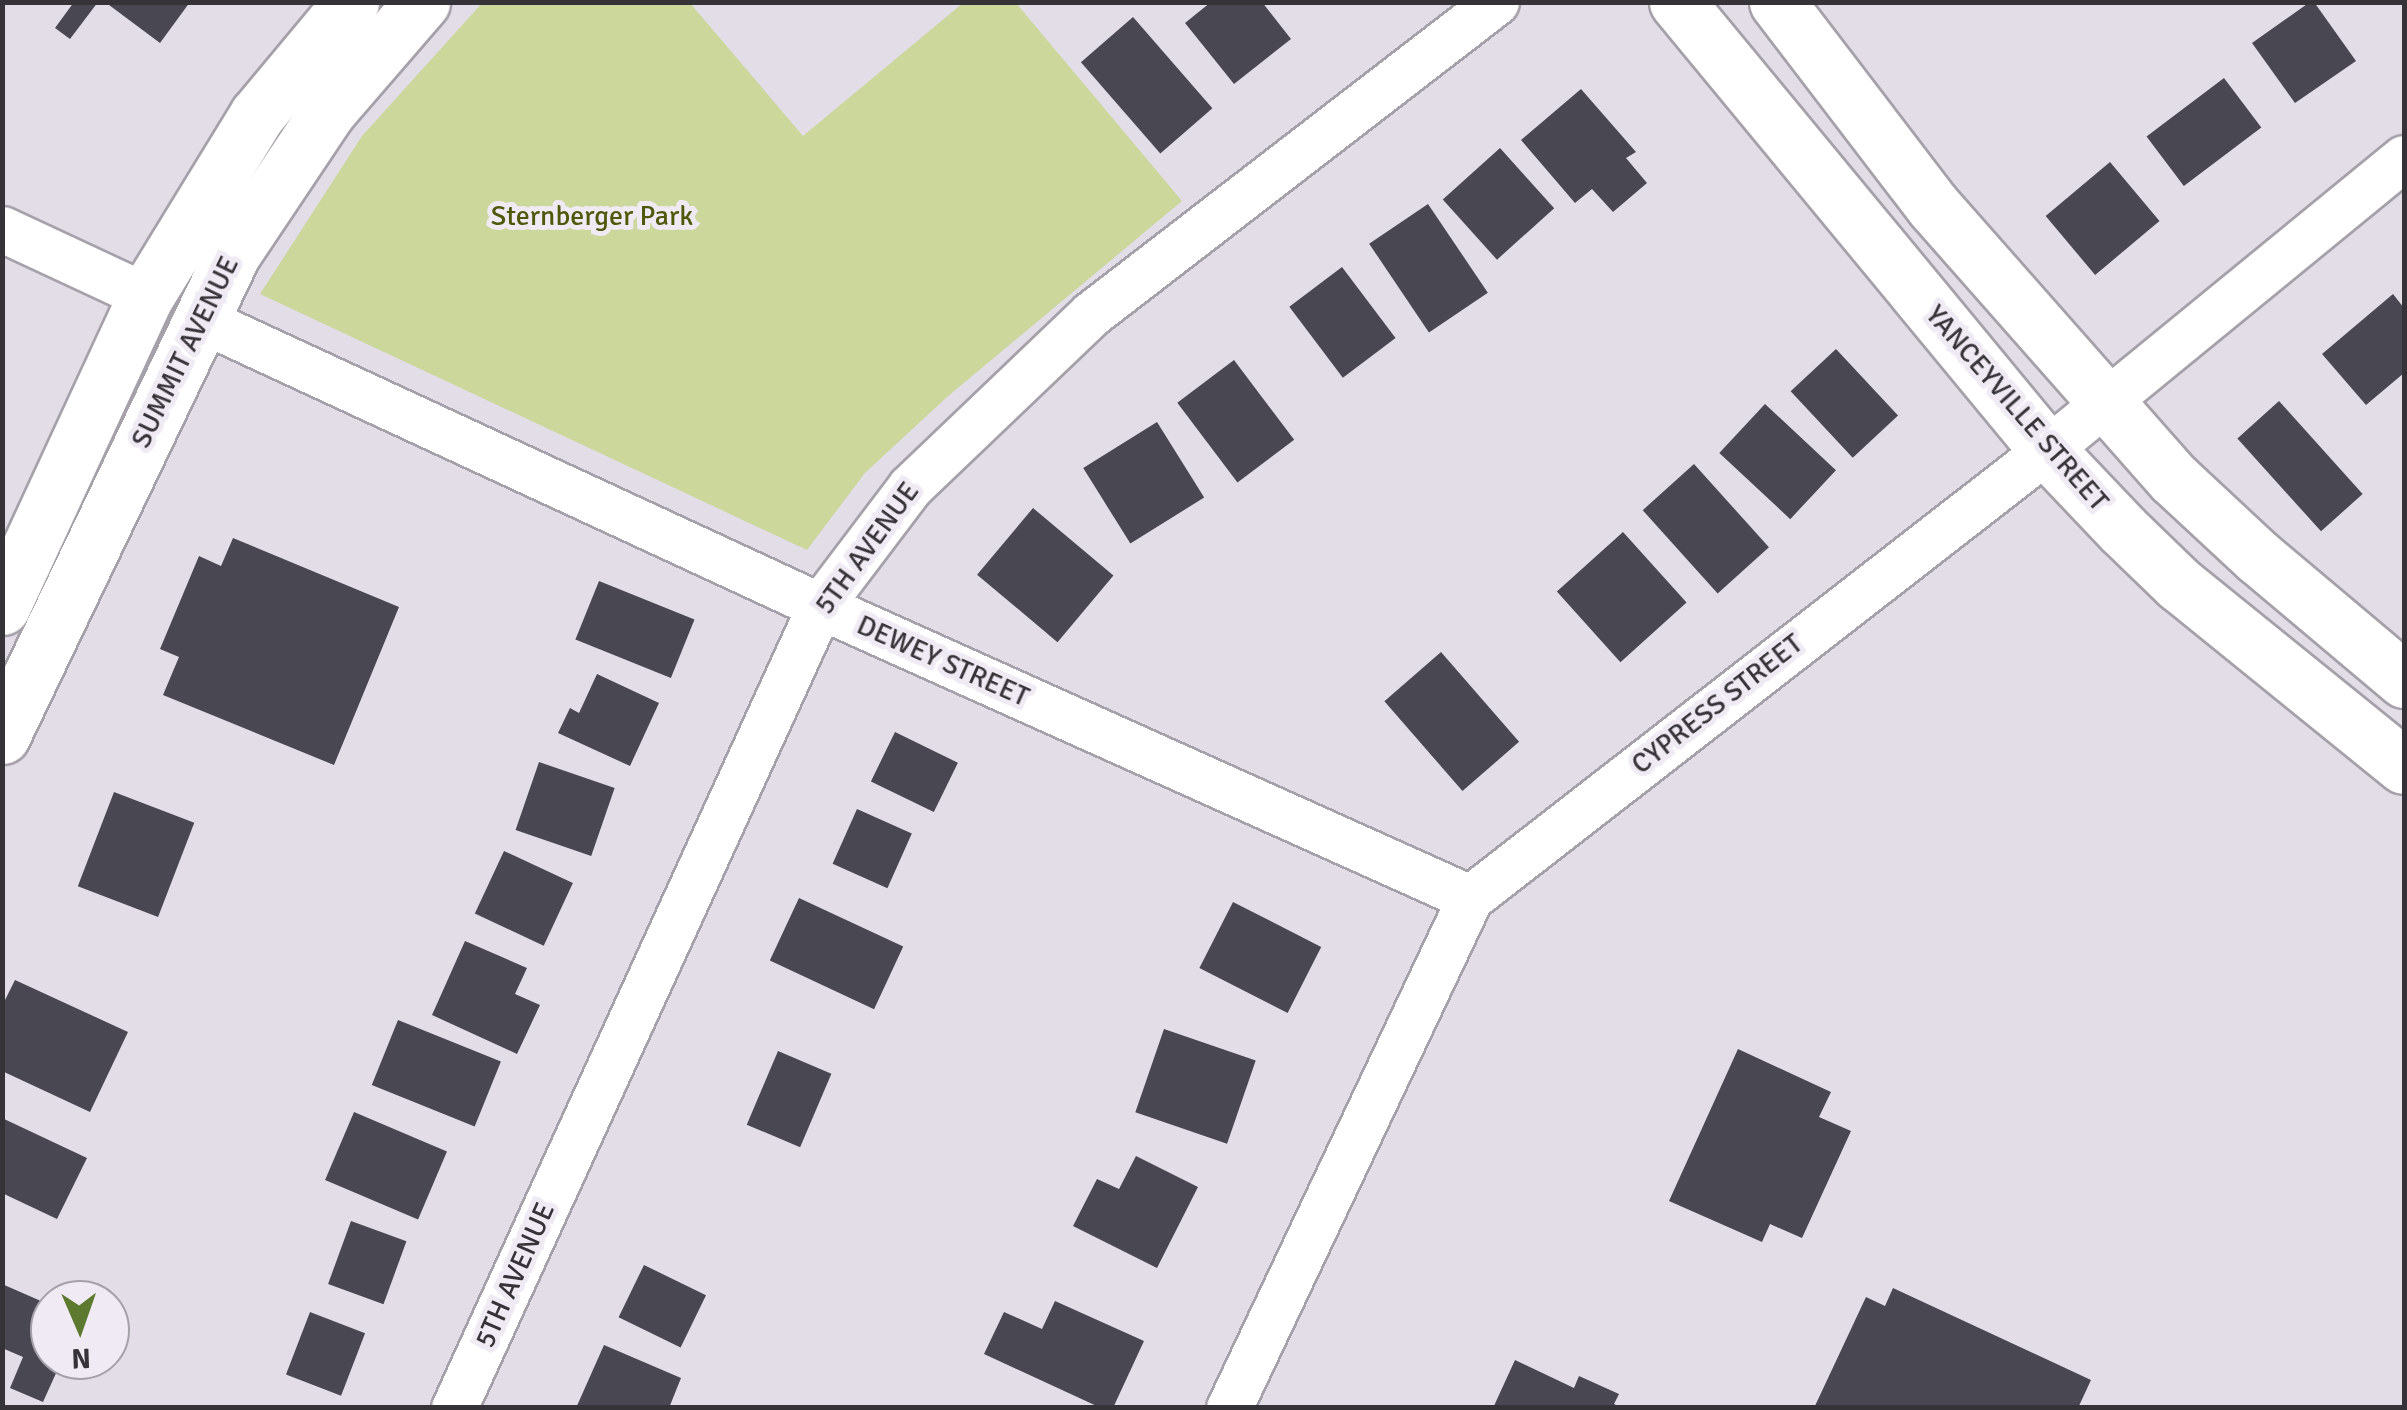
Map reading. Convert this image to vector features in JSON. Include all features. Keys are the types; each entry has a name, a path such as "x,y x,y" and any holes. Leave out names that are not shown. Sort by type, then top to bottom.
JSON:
{"main road":[{"name":"SUMMIT AVENUE","path":"2,607 19,528 146,296 257,115 351,2"},
{"name":"SUMMIT AVENUE","path":"2,736 233,253 328,112 422,2"},
{"name":"YANCEYVILLE STREET","path":"1677,2 2047,450 2178,584 2404,766"},
{"path":"1778,2 1933,206 2174,479 2258,557 2404,680"}],"street":[{"name":"5TH AVENUE","path":"454,1408 820,606 910,486 1091,314 1496,2"},
{"name":"CYPRESS STREET","path":"1229,1408 1470,898 2047,450 2404,158"},
{"path":"2,229 146,296"},
{"name":"DEWEY STREET","path":"200,320 820,606 1470,898"}],"green space":[{"name":"Sternberger Park","path":"483,2 690,3 803,136 963,3 1016,3 1182,201 947,397 865,473 807,550 260,294 362,136"}],"building":[{"path":"74,2 98,2 70,39 55,28"},
{"path":"105,2 190,2 160,43"},
{"path":"1211,2 1262,2 1291,39 1234,84 1185,23"},
{"path":"2314,2 2356,61 2295,103 2252,43"},
{"path":"1133,17 1212,108 1160,154 1081,62"},
{"path":"2224,78 2261,128 2184,186 2147,136"},
{"path":"1581,89 1636,152 1626,158 1647,183 1613,212 1592,189 1575,203 1521,140"},
{"path":"1500,148 1554,208 1497,260 1443,200"},
{"path":"2110,162 2159,221 2095,275 2046,216"},
{"path":"1428,204 1488,293 1429,332 1369,244"},
{"path":"1342,267 1396,338 1343,378 1289,307"},
{"path":"2393,294 2404,308 2404,373 2366,405 2322,354"},
{"path":"1836,349 1898,416 1853,458 1791,391"},
{"path":"1234,360 1294,440 1237,483 1177,403"},
{"path":"2279,401 2363,494 2321,531 2237,438"},
{"path":"1765,404 1836,470 1790,519 1719,453"},
{"path":"1157,422 1204,497 1130,544 1083,468"},
{"path":"1694,464 1769,547 1718,593 1643,510"},
{"path":"1033,508 1113,575 1058,642 977,575"},
{"path":"1623,532 1687,603 1620,662 1557,592"},
{"path":"233,538 399,607 334,765 163,695 179,657 160,649 199,556 221,566"},
{"path":"599,581 694,620 671,678 575,639"},
{"path":"1441,652 1519,742 1462,791 1384,701"},
{"path":"597,674 659,703 630,766 558,733 570,708 579,713"},
{"path":"895,732 958,763 934,812 871,781"},
{"path":"539,762 615,788 591,856 516,830"},
{"path":"114,792 194,823 158,917 78,886"},
{"path":"857,809 912,833 887,888 833,864"},
{"path":"504,851 573,883 544,946 475,914"},
{"path":"799,898 903,947 874,1009 770,961"},
{"path":"1233,902 1321,947 1288,1013 1199,968"},
{"path":"465,941 527,968 515,994 540,1005 517,1054 432,1015"},
{"path":"15,980 128,1032 90,1112 2,1071 2,1006"},
{"path":"398,1020 501,1062 475,1126 372,1085"},
{"path":"1164,1029 1256,1061 1227,1144 1135,1112"},
{"path":"1738,1049 1831,1092 1819,1117 1851,1131 1802,1238 1770,1224 1762,1242 1669,1201"},
{"path":"778,1051 831,1074 800,1147 747,1125"},
{"path":"354,1112 447,1151 418,1220 325,1180"},
{"path":"2,1118 87,1158 57,1219 2,1193"},
{"path":"1136,1156 1198,1187 1157,1268 1073,1226 1097,1179 1119,1189"},
{"path":"351,1221 406,1241 384,1304 328,1284"},
{"path":"644,1265 706,1295 681,1347 619,1317"},
{"path":"2,1284 30,1296 30,1380 53,1380 43,1402 10,1388 23,1357 2,1348"},
{"path":"1893,1288 2091,1380 2078,1408 1814,1408 1866,1297 1885,1306"},
{"path":"1055,1301 1144,1341 1113,1408 1101,1408 984,1354 1004,1312 1042,1329"},
{"path":"310,1312 365,1333 341,1396 286,1375"},
{"path":"604,1345 681,1378 669,1408 576,1408"},
{"path":"1515,1360 1574,1388 1579,1376 1619,1394 1614,1404 1622,1408 1493,1408"}]}
